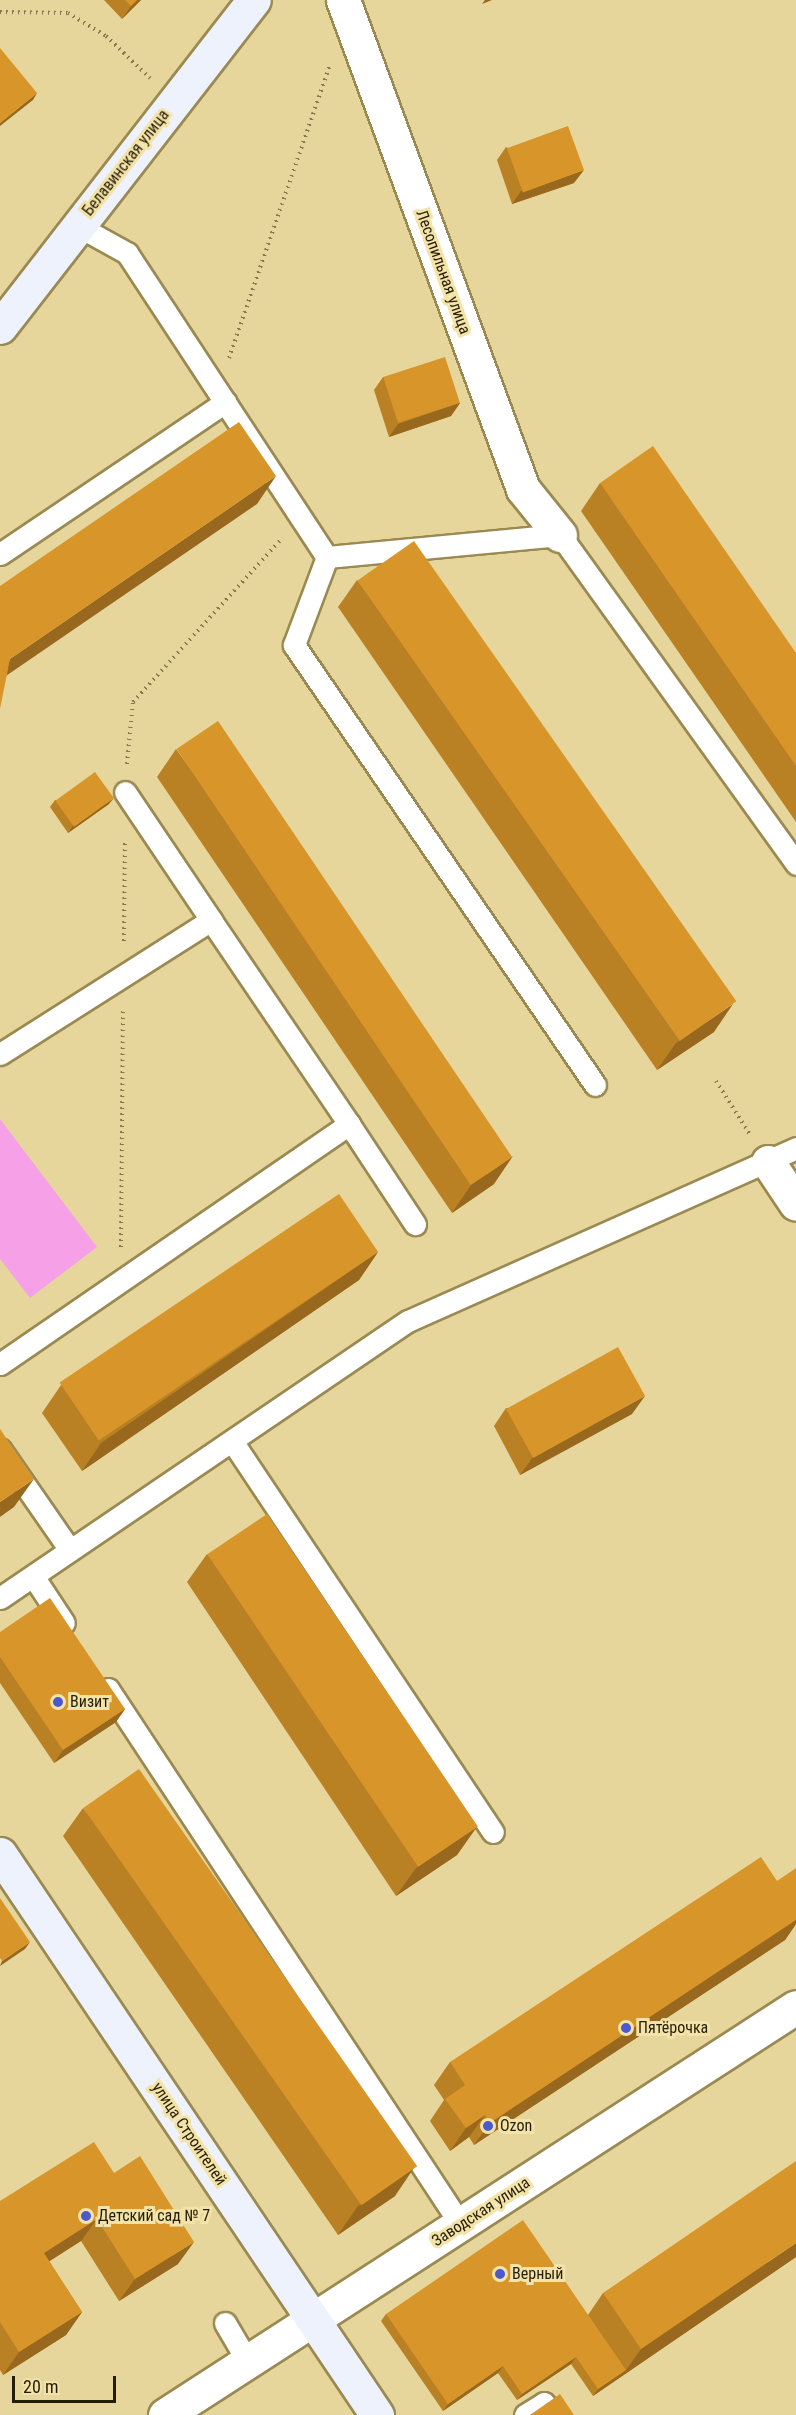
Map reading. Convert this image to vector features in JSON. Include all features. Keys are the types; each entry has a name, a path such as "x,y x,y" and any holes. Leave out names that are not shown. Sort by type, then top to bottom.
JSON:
{"main road":[{"name":"Белавинская улица","path":"0,327 175,101 244,4"},
{"name":"улица Строителей","path":"0,1854 377,2415"}],"street":[{"name":"Лесопильная улица","path":"344,0 523,489 560,535"},
{"path":"782,1155 796,1204"},
{"name":"Заводская улица","path":"165,2415 796,2007"}],"lane":[{"path":"78,226 128,253 327,557"},
{"path":"0,554 221,396"},
{"path":"327,557 560,535 796,864"},
{"path":"327,557 294,645 595,1085"},
{"path":"125,792 414,1224"},
{"path":"0,1054 211,920"},
{"path":"0,1364 349,1124"},
{"path":"0,1598 408,1321 782,1155"},
{"path":"232,1441 493,1832"},
{"path":"0,1449 70,1550"},
{"path":"33,1576 79,1645"},
{"path":"99,1675 461,2225"},
{"path":"225,2323 248,2362"},
{"path":"525,2415 544,2403 552,2415"}],"path":[{"path":"0,12 68,13 106,36 175,101"},
{"path":"221,396 333,51"},
{"path":"716,1081 782,1155"}],"shaded area":[{"path":"0,1119 97,1247 30,1298 0,1259"}],"building":[{"path":"125,0 137,0 131,6"},
{"path":"0,48 37,93 0,123"},
{"path":"568,126 584,170 523,192 507,148"},
{"path":"445,357 460,403 398,423 383,377"},
{"path":"239,422 276,476 10,659 0,709 0,586"},
{"path":"653,446 796,653 796,766 600,483"},
{"path":"414,541 736,1001 680,1041 357,581"},
{"path":"218,721 512,1157 471,1185 177,749"},
{"path":"95,772 114,798 74,827 55,801"},
{"path":"339,1194 378,1252 99,1440 60,1382"},
{"path":"618,1347 645,1396 533,1458 506,1409"},
{"path":"0,1429 34,1479 0,1502"},
{"path":"267,1514 478,1827 418,1867 207,1554"},
{"name":"Визит","path":"50,1598 125,1709 63,1750 0,1657 0,1632"},
{"path":"139,1769 417,2166 361,2205 83,1808"},
{"path":"761,1857 777,1881 796,1868 796,1920 490,2123 485,2115 466,2128 445,2099 465,2085 450,2062"},
{"path":"0,1898 30,1942 2,1961 0,1958"},
{"path":"94,2142 114,2173 140,2156 194,2242 135,2279 97,2219 44,2253 82,2312 19,2352 0,2322 0,2201"},
{"path":"796,2161 796,2243 641,2349 603,2293"},
{"name":"Верный","path":"523,2220 626,2370 598,2389 576,2357 522,2394 503,2366 448,2404 386,2314"},
{"path":"560,2394 574,2415 530,2415"}],"place":[{"name":"Визит","path":"58,1702"},
{"name":"Пятёрочка","path":"626,2028"},
{"name":"Ozon","path":"488,2126"},
{"name":"Детский сад № 7","path":"86,2216"},
{"name":"Верный","path":"500,2274"}]}
